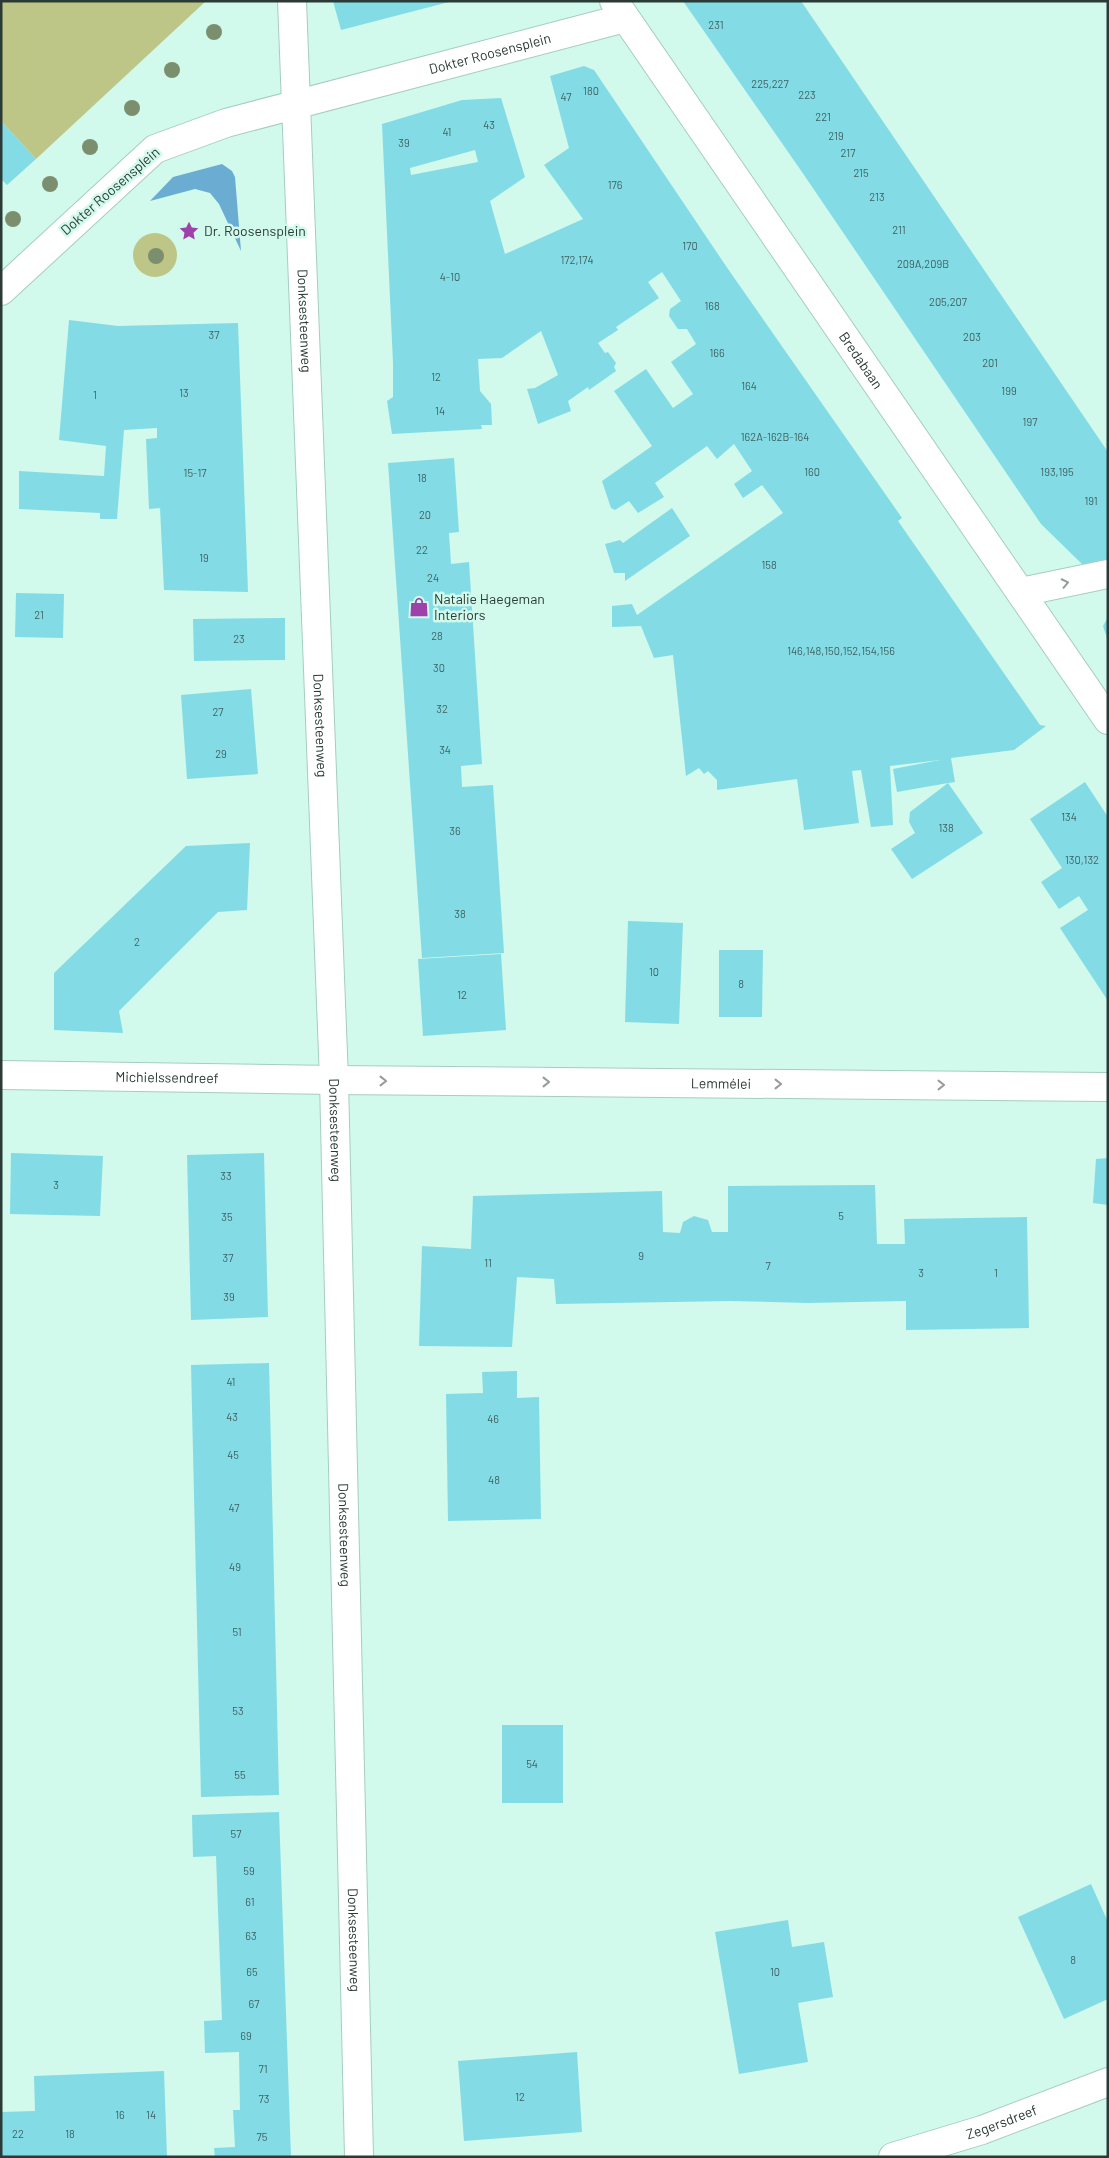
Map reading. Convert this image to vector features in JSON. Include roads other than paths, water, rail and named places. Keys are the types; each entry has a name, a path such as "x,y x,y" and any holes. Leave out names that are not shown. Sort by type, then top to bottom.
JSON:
{"street":[{"path":"292,1 295,105"},
{"name":"Dokter Roosensplein","path":"1,291 155,149 226,123 295,105 619,9"},
{"name":"Bredabaan","path":"619,9 1108,720"},
{"name":"Donksesteenweg","path":"295,105 306,312 334,1080 360,2157"},
{"path":"1021,592 1108,574"},
{"name":"Michielssendreef","path":"1,1075 334,1080"},
{"name":"Lemmélei","path":"334,1080 1108,1086"},
{"name":"Zegersdreef","path":"893,2157 982,2130 1108,2082"}],"water":[{"path":"222,164 232,171 235,177 241,251 219,204 210,193 195,189 150,201 173,177"}],"place":[{"name":"Dr. Roosensplein","path":"189,231"},
{"name":"Natalie Haegeman Interiors","path":"419,607"}]}
